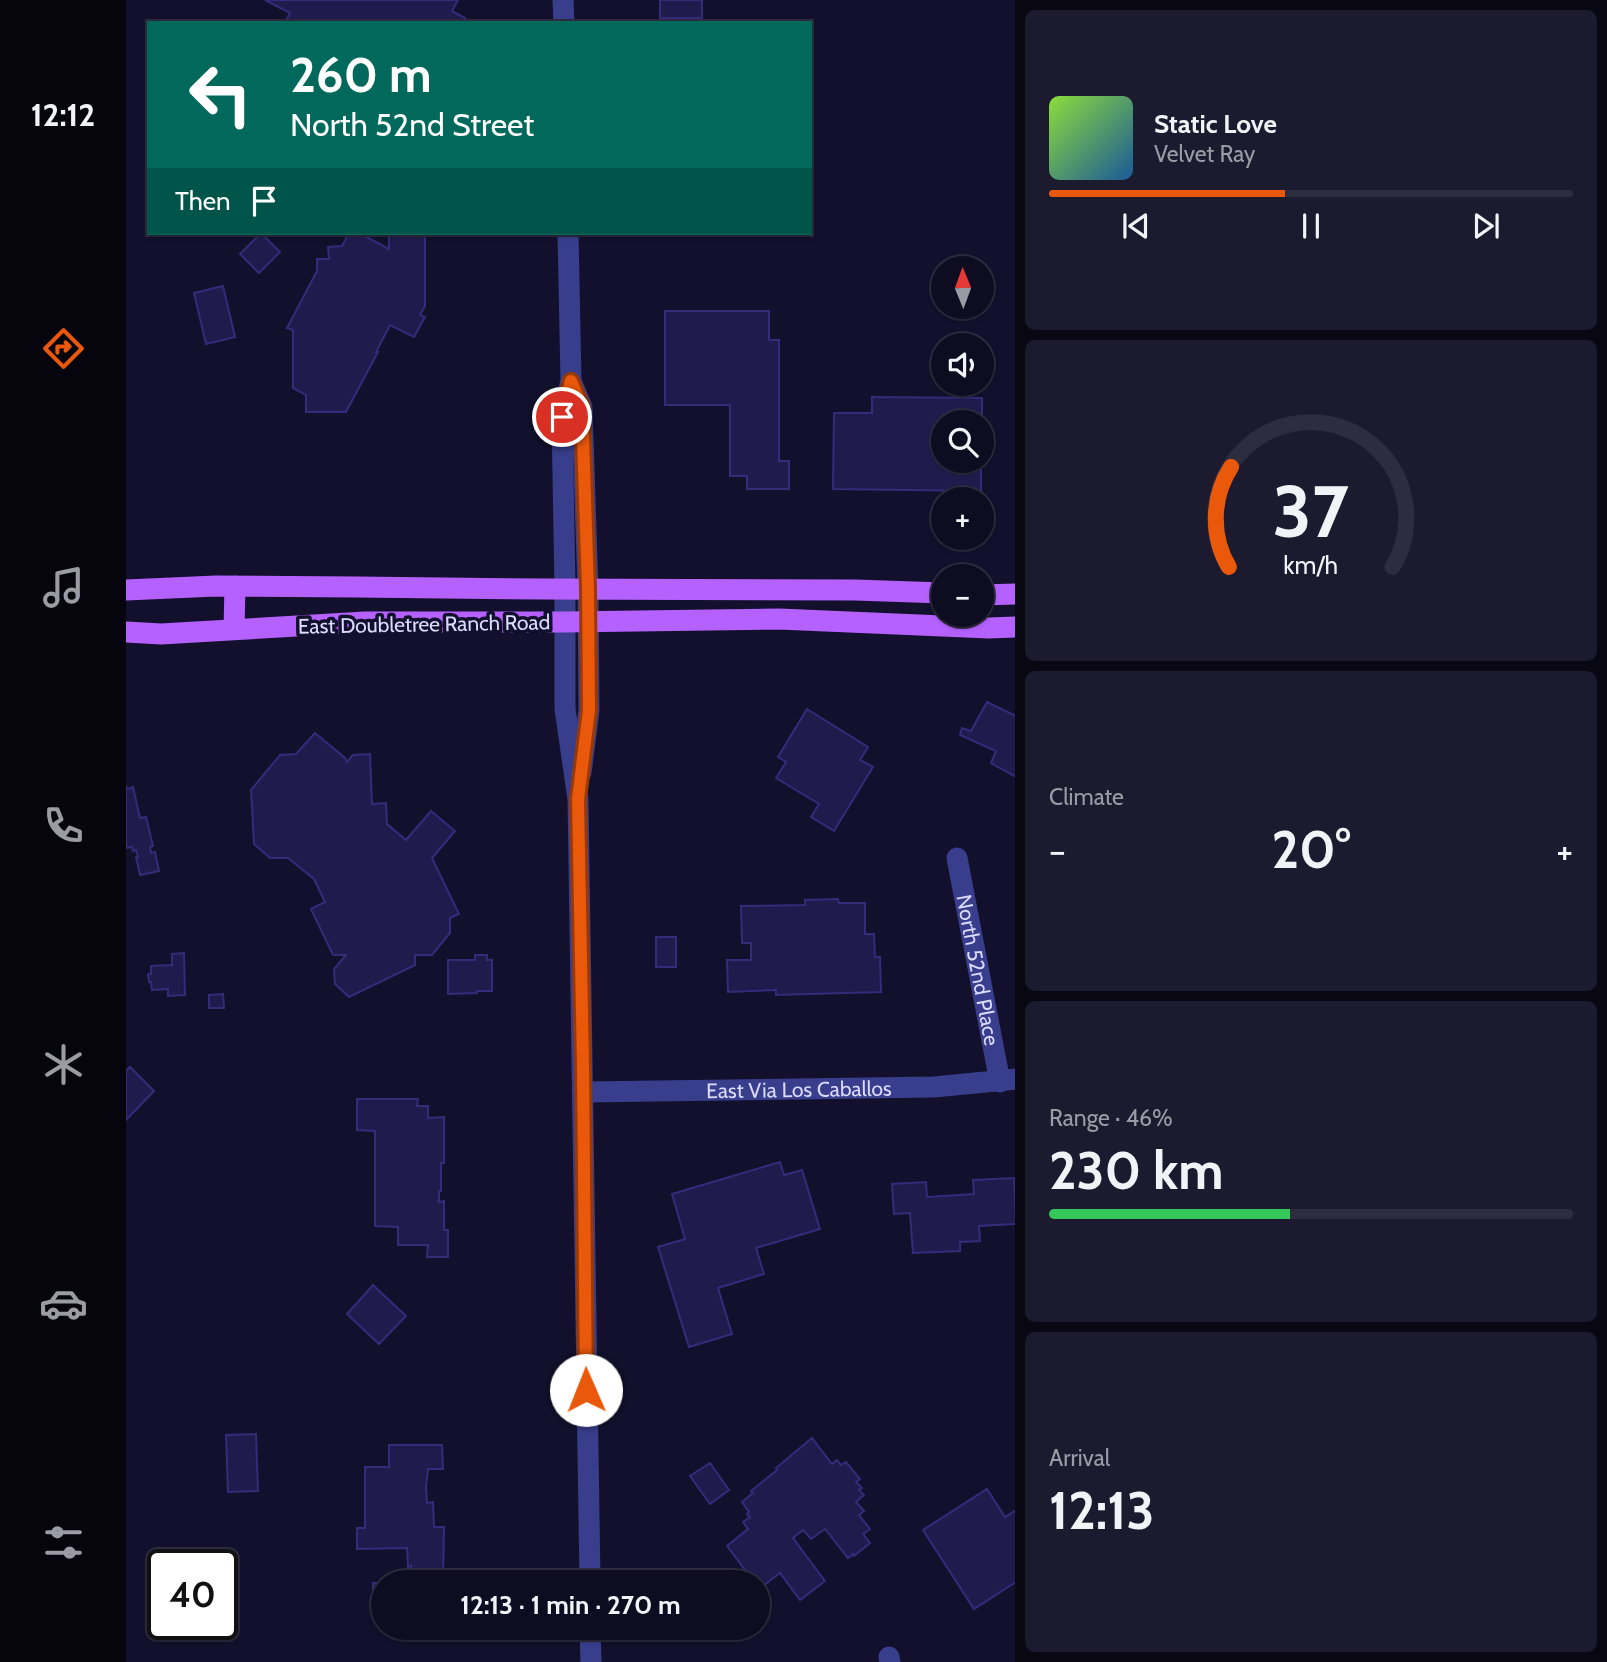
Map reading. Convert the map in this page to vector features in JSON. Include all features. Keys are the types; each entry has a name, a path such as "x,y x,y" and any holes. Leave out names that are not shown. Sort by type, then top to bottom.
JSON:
{"main road":[{"name":"East Doubletree Ranch Road","path":"126,590 235,586 931,593"},
{"path":"234,629 235,586"},
{"path":"994,595 1015,594"},
{"name":"East Doubletree Ranch Road","path":"126,632 162,634 365,622 779,620 1015,627"}],"street":[{"path":"563,0 564,21"},
{"path":"568,235 571,381 562,417 565,709 578,799 590,1570"},
{"path":"571,381 582,407 588,589 589,710 578,799"},
{"name":"North 52nd Place","path":"957,858 1008,1080"},
{"name":"East Via Los Caballos","path":"583,1092 934,1087 1008,1080"},
{"path":"590,1640 591,1662"}],"building":[{"path":"265,0 458,0 452,11 465,18 464,21 286,21 290,13"},
{"path":"660,0 702,0 702,18 660,18"},
{"path":"259,235 263,235 280,252 259,273 240,254"},
{"path":"348,235 363,235 389,249 389,235 425,235 425,306 420,315 425,317 414,337 390,325 346,412 306,412 306,395 293,388 293,330 287,328 317,271 317,259 329,259 328,247 342,246"},
{"path":"223,286 235,337 206,344 194,293"},
{"path":"665,311 769,311 769,340 779,340 779,461 789,461 789,489 747,489 747,476 730,476 730,405 665,405"},
{"path":"872,397 982,398 982,410 931,410 931,473 981,473 981,487 931,487 931,490 833,489 834,413 872,413"},
{"path":"987,702 1015,716 1015,776 991,763 996,751 960,735 962,728 971,731"},
{"path":"807,709 868,747 860,760 873,767 834,831 811,817 819,804 776,778 786,762 778,757"},
{"path":"315,733 347,762 353,755 370,754 372,804 386,803 387,824 406,840 431,811 455,831 432,858 459,914 450,918 450,933 432,955 415,955 415,965 349,997 335,984 334,969 346,955 333,955 311,909 325,902 314,879 288,858 270,858 254,844 251,790 280,755 296,754"},
{"path":"126,786 127,789 133,787 140,818 146,817 153,846 150,847 151,853 155,852 159,871 140,875 136,850 133,851 132,847 126,848"},
{"path":"838,899 839,903 865,903 865,934 874,934 875,957 880,957 881,992 776,995 776,990 728,992 727,960 751,960 751,943 742,943 741,906 805,905 805,900"},
{"path":"656,937 676,937 676,967 656,967"},
{"path":"184,953 185,995 168,996 168,989 152,990 148,974 151,974 151,966 172,965 172,954"},
{"path":"475,955 487,955 487,960 492,960 492,991 448,994 448,960 475,960"},
{"path":"223,994 224,1008 209,1008 209,995"},
{"path":"130,1067 154,1091 126,1120 126,1071"},
{"path":"357,1099 418,1099 417,1106 428,1106 428,1118 444,1117 444,1163 441,1163 439,1202 444,1201 448,1257 427,1257 428,1245 398,1245 398,1227 375,1226 375,1131 357,1130"},
{"path":"780,1162 784,1175 802,1170 820,1229 756,1248 764,1274 718,1288 732,1334 689,1347 658,1247 685,1239 672,1194"},
{"path":"1014,1178 1015,1224 979,1226 980,1241 960,1242 960,1251 913,1253 910,1213 894,1214 892,1184 926,1182 927,1197 974,1194 973,1180"},
{"path":"373,1285 406,1316 379,1344 347,1314"},
{"path":"256,1434 258,1491 228,1492 226,1435"},
{"path":"812,1438 832,1464 837,1460 841,1465 846,1462 860,1479 856,1482 864,1495 856,1502 864,1511 859,1515 870,1529 863,1534 870,1543 854,1556 853,1554 848,1558 825,1529 811,1539 803,1530 793,1538 825,1581 800,1600 780,1573 770,1581 770,1570 745,1570 727,1546 748,1529 743,1522 750,1517 747,1514 749,1512 742,1502 777,1470 776,1468"},
{"path":"389,1445 442,1445 443,1469 428,1469 426,1487 427,1503 433,1502 434,1527 444,1527 443,1570 411,1570 411,1566 408,1567 407,1548 357,1549 357,1528 365,1528 365,1467 389,1467"},
{"path":"710,1463 729,1490 710,1504 690,1476"},
{"path":"987,1489 1005,1517 1015,1511 1015,1583 974,1609 923,1530"}],"route":[{"path":"562,417 571,381 582,407 588,589 589,710 578,799 586,1390"}]}
